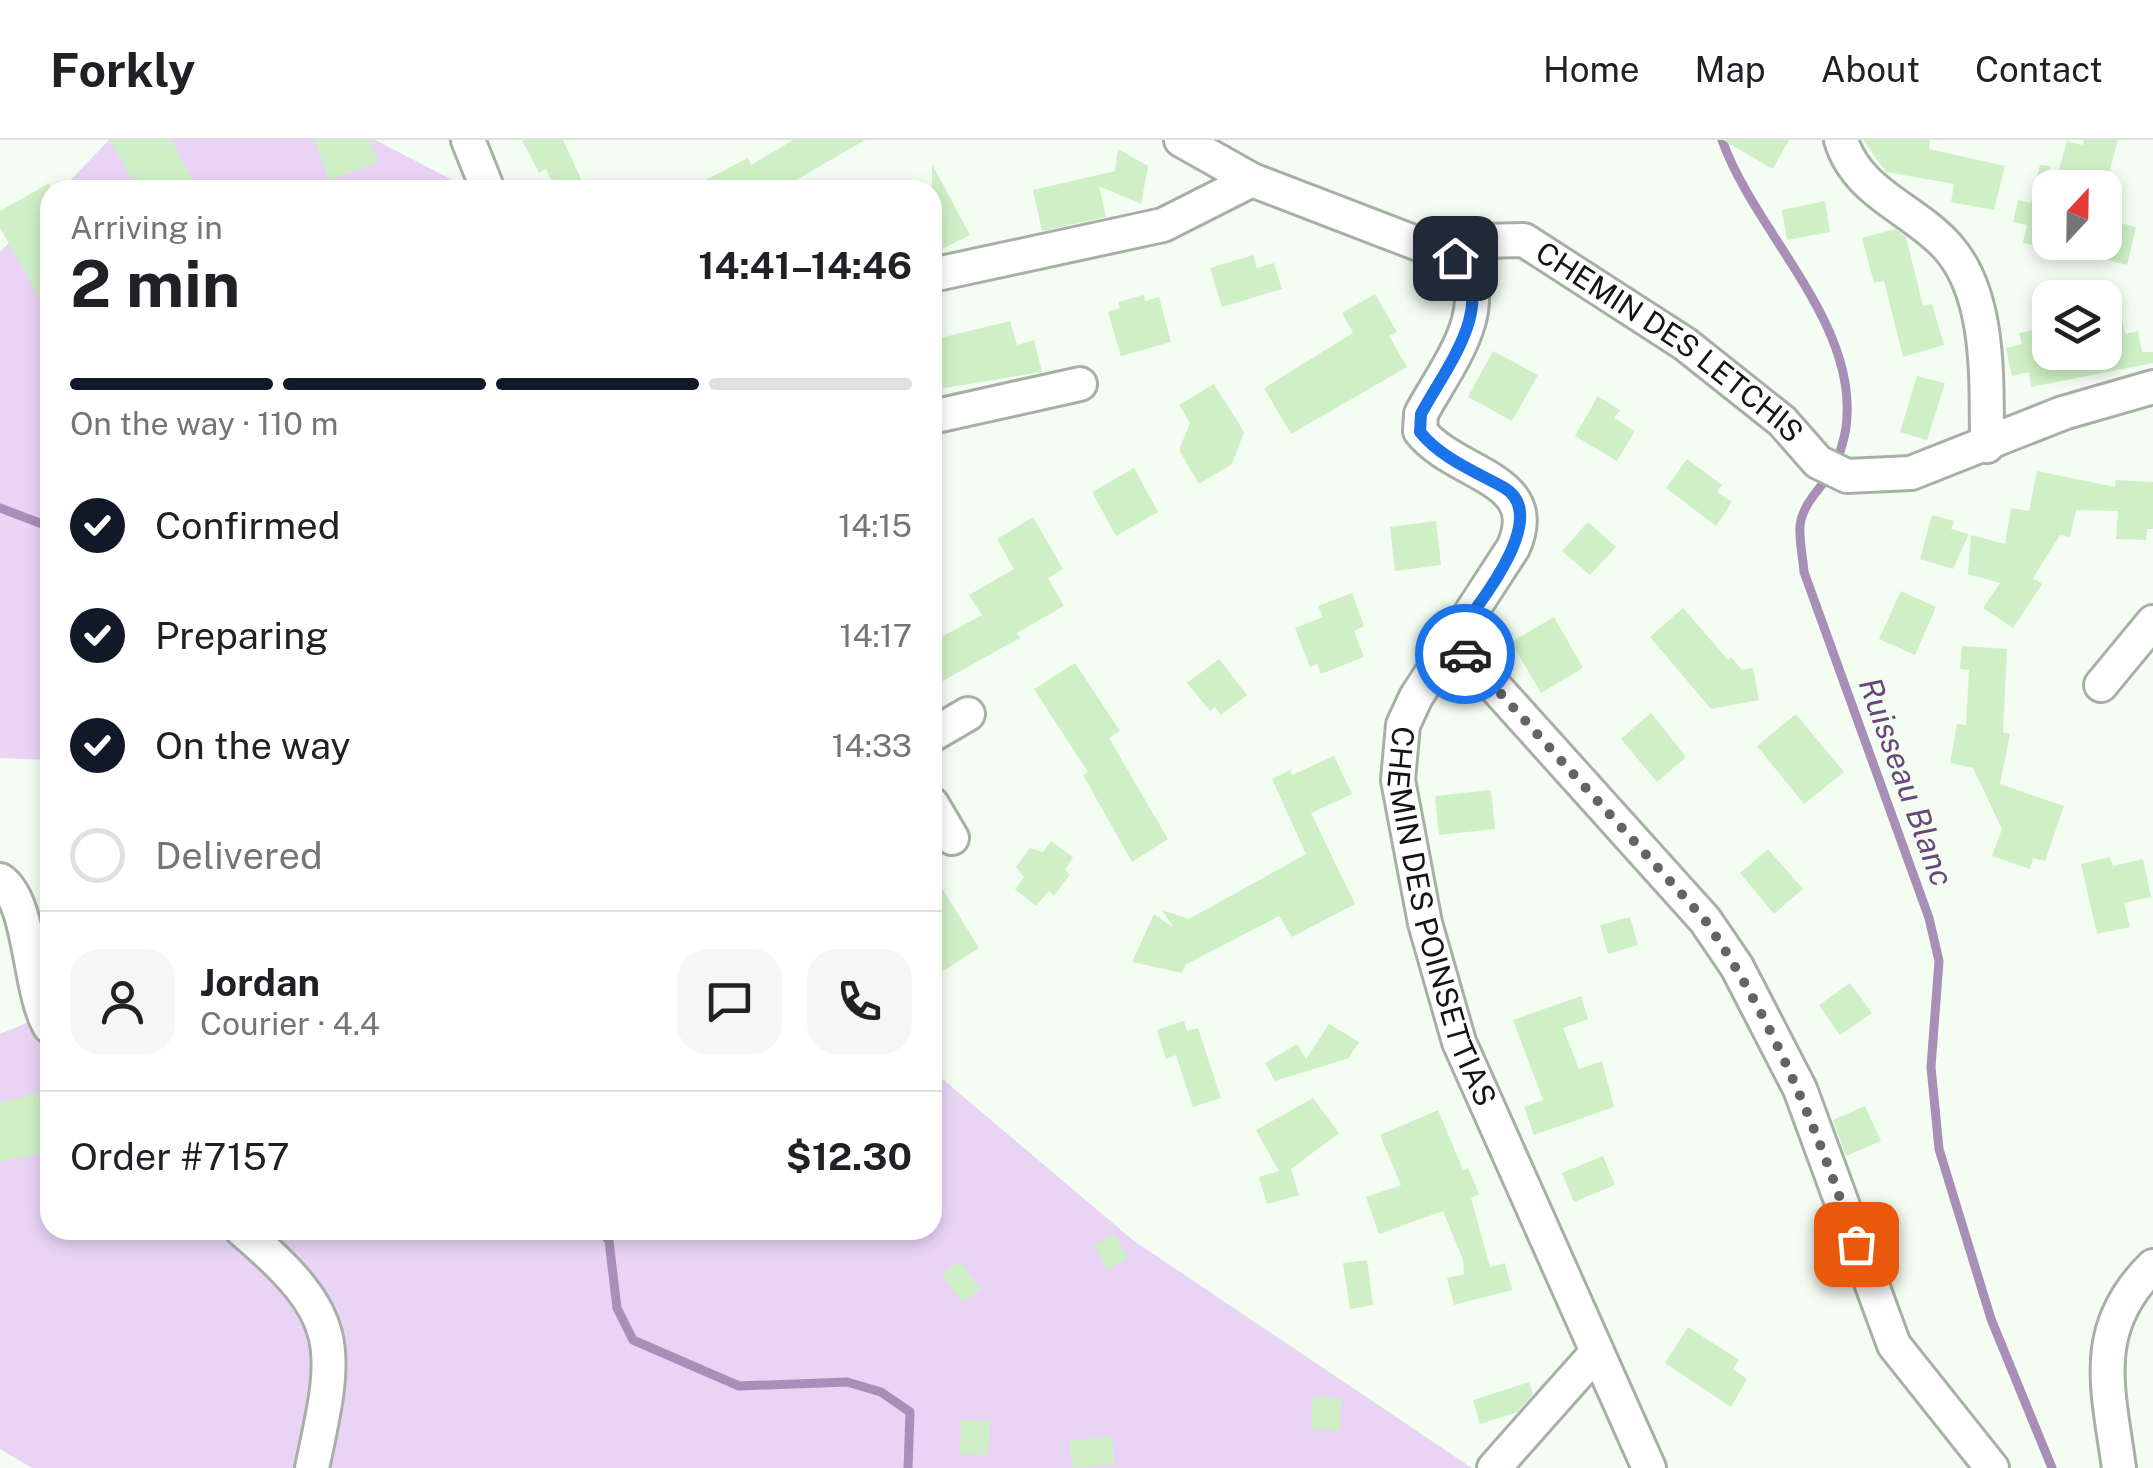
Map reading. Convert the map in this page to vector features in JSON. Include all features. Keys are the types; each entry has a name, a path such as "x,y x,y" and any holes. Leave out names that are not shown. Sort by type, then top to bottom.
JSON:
{"street":[{"path":"468,140 484,180"},
{"path":"1180,140 1252,180 1455,258"},
{"path":"1842,140 1858,176 1948,247 1965,273 1986,374 1987,446"},
{"path":"942,273 1162,226 1252,180"},
{"name":"CHEMIN DES LETCHIS","path":"1455,258 1481,241 1524,240 1685,344 1782,421 1832,469 1911,473 1987,446 2063,412 2153,387"},
{"name":"CHEMIN DES POINSETTIAS","path":"1455,258 1468,271 1473,288 1470,322 1421,414 1420,432 1438,451 1507,489 1520,504 1522,521 1513,548 1416,697 1403,725 1398,780 1425,923 1459,1042 1649,1468"},
{"path":"942,416 1080,384"},
{"path":"2101,685 2153,622"},
{"path":"1453,640 1705,920 1737,967 1800,1089 1894,1345 1992,1468"},
{"path":"942,729 968,714"},
{"path":"942,821 952,838"},
{"path":"0,880 16,900 40,1010"},
{"path":"252,1240 303,1289 320,1316 332,1352 330,1388 312,1468"},
{"path":"2119,1468 2107,1350 2122,1304 2153,1266"},
{"path":"1494,1468 1597,1352"}],"shaded area":[{"path":"109,140 375,140 453,180 71,180"},
{"path":"40,212 40,760 0,758 0,252"},
{"path":"40,1008 40,1240 942,1240 942,1079 1134,1241 1472,1468 32,1468 0,1449 0,1034 31,1021"}],"building":[{"path":"110,140 171,140 193,180 132,180"},
{"path":"315,140 370,140 378,163 329,180"},
{"path":"522,140 563,140 581,180 551,180 546,169 539,173"},
{"path":"793,140 865,140 796,180 705,180 748,158 751,165"},
{"path":"1723,140 1789,140 1773,169"},
{"path":"1863,140 1930,140 1929,149 2005,166 1994,210 1951,202 1954,184 1886,172"},
{"path":"2084,140 2118,140 2110,170 2059,170 2067,141 2083,145"},
{"path":"1118,149 1148,166 1141,204 1099,186 1106,217 1042,231 1033,190 1115,171"},
{"path":"932,164 941,180 932,180"},
{"path":"942,183 970,235 942,249"},
{"path":"40,189 40,298 0,228 0,211"},
{"path":"2032,199 2032,245 2023,243 2027,225 2013,222 2018,200 2031,203"},
{"path":"1825,201 1830,232 1787,240 1782,210"},
{"path":"2122,223 2136,227 2127,265 2109,260 2122,260"},
{"path":"1895,229 1906,237 1923,306 1932,304 1944,345 1903,357 1884,281 1874,283 1862,238"},
{"path":"1253,255 1257,268 1274,263 1282,289 1222,307 1210,268"},
{"path":"1375,294 1397,332 1389,336 1407,367 1291,434 1264,388 1353,333 1342,313"},
{"path":"1144,295 1145,301 1159,297 1171,342 1121,356 1108,312 1120,308 1118,302"},
{"path":"2122,317 2125,334 2138,331 2142,352 2153,352 2153,363 2122,369"},
{"path":"1010,321 1017,345 1034,340 1042,372 942,388 942,338"},
{"path":"2032,330 2032,370 2117,370 2031,387 2029,372 2012,376 2006,348 2022,344 2019,333"},
{"path":"1493,351 1538,375 1512,421 1468,397"},
{"path":"1917,376 1945,383 1927,440 1900,432"},
{"path":"1214,384 1244,432 1232,464 1199,484 1179,450 1190,423 1179,405"},
{"path":"1598,396 1620,410 1614,418 1635,431 1617,461 1575,436"},
{"path":"1687,459 1722,485 1717,492 1732,502 1716,526 1666,488"},
{"path":"1134,468 1158,512 1116,536 1092,492"},
{"path":"2037,471 2115,487 2116,480 2153,482 2153,529 2147,529 2146,540 2116,539 2118,511 2076,510 2070,537 2060,535 2033,578 2042,584 2013,628 1983,608 2000,583 1968,574 1971,535 2005,544 2011,508 2029,511"},
{"path":"1932,515 1954,521 1951,529 1969,534 1953,569 1920,559"},
{"path":"1033,517 1063,569 1048,578 1064,606 1017,633 1020,638 942,681 942,637 982,615 969,595 1014,569 997,539"},
{"path":"1436,521 1441,565 1395,571 1390,527"},
{"path":"1588,522 1616,547 1590,575 1562,551"},
{"path":"1901,591 1936,607 1915,655 1879,639"},
{"path":"1352,593 1364,626 1354,631 1364,657 1321,674 1317,664 1310,667 1295,628 1323,617 1318,606"},
{"path":"1683,608 1728,660 1731,657 1742,670 1753,668 1759,700 1711,709 1650,637"},
{"path":"1554,617 1583,668 1541,693 1511,642"},
{"path":"1962,646 2007,649 2003,732 2010,734 2000,784 2064,806 2045,861 2033,858 2030,869 1992,856 2002,829 1973,768 1950,763 1957,724 1966,725 1969,670 1960,669"},
{"path":"1219,659 1247,695 1221,715 1215,707 1210,711 1187,683"},
{"path":"1075,663 1120,731 1109,738 1168,839 1132,862 1083,775 1088,772 1034,689"},
{"path":"1651,713 1686,757 1657,782 1621,739"},
{"path":"1796,714 1844,772 1804,804 1757,746"},
{"path":"1334,756 1352,794 1311,813 1355,904 1292,937 1279,916 1185,965 1182,973 1132,962 1154,914 1174,928 1162,910 1189,919 1306,854 1272,779 1290,770 1292,775"},
{"path":"1491,790 1495,829 1439,835 1435,796"},
{"path":"1051,841 1073,857 1065,870 1070,874 1054,896 1049,891 1036,906 1015,889 1024,877 1016,867 1030,848 1043,852"},
{"path":"1768,849 1803,889 1774,914 1740,873"},
{"path":"2110,857 2113,866 2143,859 2151,897 2124,903 2130,927 2097,934 2081,864"},
{"path":"942,888 979,948 942,972"},
{"path":"1630,917 1638,945 1608,954 1600,925"},
{"path":"1850,983 1872,1013 1840,1035 1819,1005"},
{"path":"1581,996 1588,1019 1563,1028 1579,1069 1602,1061 1614,1107 1534,1135 1524,1107 1543,1100 1513,1020"},
{"path":"1184,1021 1187,1031 1198,1028 1221,1098 1193,1107 1176,1055 1166,1059 1157,1030"},
{"path":"1329,1024 1359,1042 1349,1058 1275,1081 1265,1063 1297,1044 1306,1059"},
{"path":"38,1093 40,1153 0,1162 0,1102"},
{"path":"1313,1098 1339,1133 1291,1169 1299,1195 1267,1204 1259,1177 1279,1171 1256,1130"},
{"path":"1865,1106 1881,1141 1846,1156 1833,1120"},
{"path":"1438,1110 1463,1170 1468,1168 1479,1194 1471,1198 1490,1267 1505,1263 1512,1290 1454,1305 1447,1278 1464,1274 1463,1260 1443,1211 1379,1234 1366,1197 1401,1185 1380,1135"},
{"path":"1603,1156 1615,1185 1574,1202 1562,1173"},
{"path":"1114,1234 1128,1258 1108,1270 1094,1245"},
{"path":"1367,1260 1373,1305 1350,1309 1343,1263"},
{"path":"959,1261 981,1290 962,1302 941,1274"},
{"path":"1688,1327 1739,1360 1733,1369 1747,1379 1731,1407 1665,1363"},
{"path":"1529,1382 1533,1394 1517,1412 1480,1424 1473,1400"},
{"path":"1313,1396 1342,1399 1339,1431 1311,1429"},
{"path":"961,1420 990,1421 988,1455 960,1454"},
{"path":"1111,1436 1115,1464 1072,1468 1069,1441"}],"waterway":[{"name":"Ruisseau Blanc","path":"1722,140 1737,174 1818,309 1834,343 1844,379 1847,415 1842,446 1833,468 1801,518 1804,572 1929,918 1939,961 1931,1067 1939,1149 1991,1319 2052,1468"},
{"path":"0,508 40,523"},
{"path":"608,1240 617,1308 633,1340 739,1386 847,1382 881,1392 910,1412 908,1468"}],"way so far":[{"path":"1465,654 1705,920 1737,967 1800,1089 1856,1244"}],"route":[{"path":"1455,258 1468,271 1473,288 1470,322 1421,414 1420,432 1438,451 1507,489 1520,504 1522,521 1513,548 1453,640 1465,654"}]}
